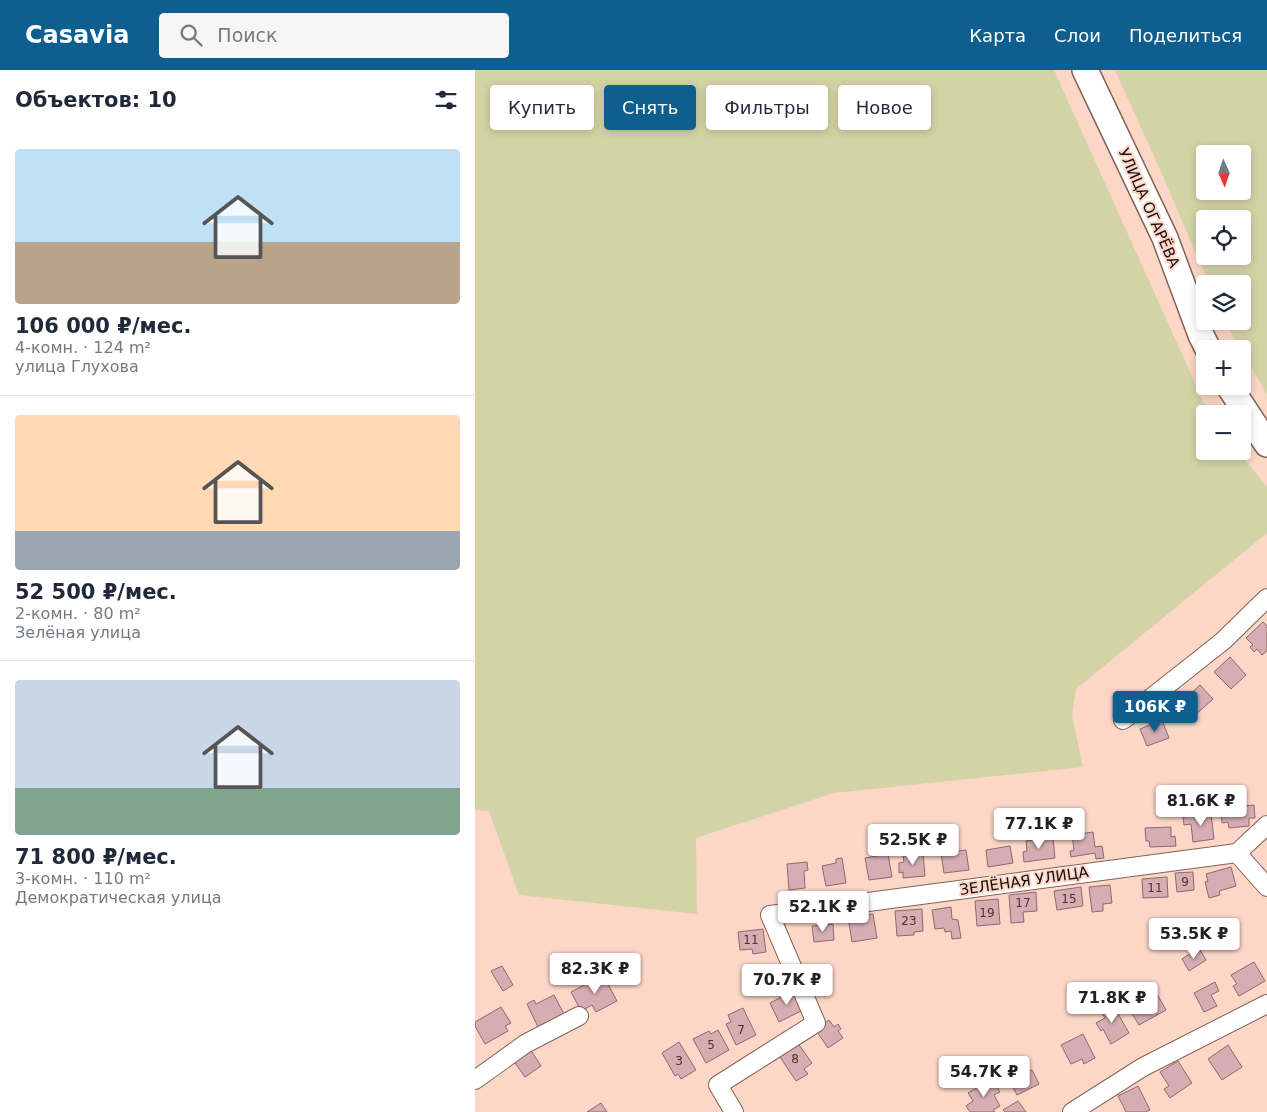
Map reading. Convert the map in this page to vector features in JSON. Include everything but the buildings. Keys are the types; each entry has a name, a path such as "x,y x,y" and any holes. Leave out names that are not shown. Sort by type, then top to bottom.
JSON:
{"main road":[{"name":"УЛИЦА ОГАРЁВА","path":"1085,70 1165,238 1203,340"},
{"path":"1235,395 1267,444"}],"street":[{"path":"1123,720 1223,641 1267,598"},
{"path":"1267,825 1237,853 1267,887"},
{"name":"ЗЕЛЁНАЯ УЛИЦА","path":"734,1112 718,1085 815,1023 770,915 1237,853"},
{"path":"1073,1112 1143,1067 1267,1004"},
{"path":"475,1080 525,1044 579,1016"}],"green space":[{"path":"475,70 1054,70 1196,385 1196,395 1200,395 1205,405 1196,405 1196,460 1245,460 1267,487 1267,533 1076,689 1072,716 1083,767 834,793 696,838 697,914 519,895 489,811 475,810"},
{"path":"1115,70 1267,70 1267,395 1251,367 1251,340 1235,340 1230,330 1251,330 1251,275 1205,275 1201,265 1251,265 1251,210 1196,210 1196,254"}]}
